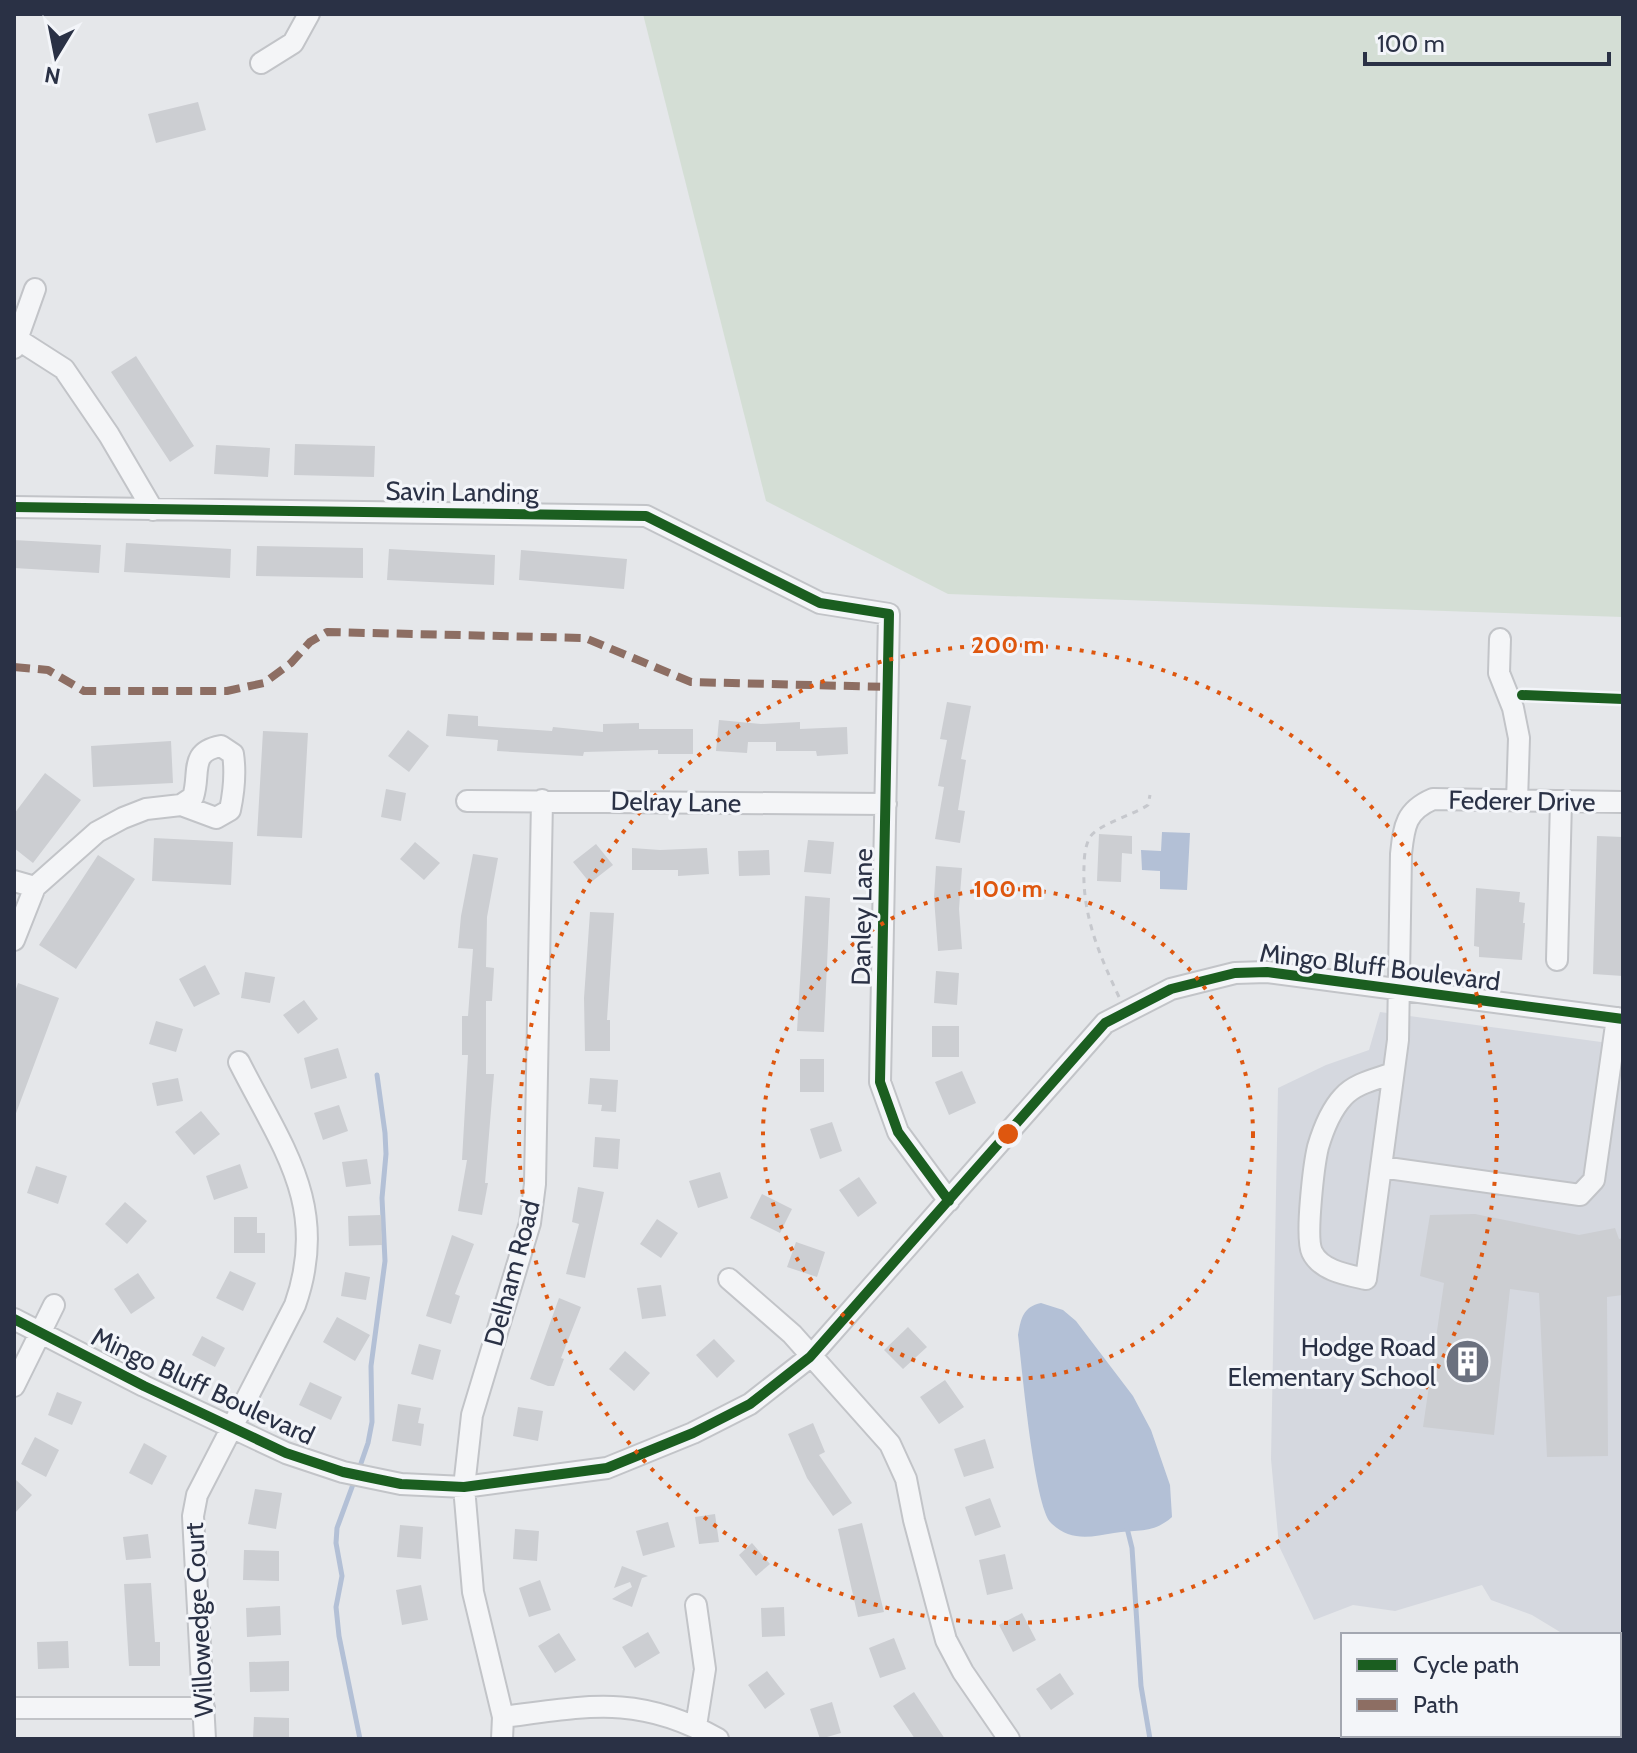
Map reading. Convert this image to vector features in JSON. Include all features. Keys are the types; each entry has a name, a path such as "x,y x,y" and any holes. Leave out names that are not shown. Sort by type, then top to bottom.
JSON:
{"street":[{"path":"261,63 293,43 309,14"},
{"path":"35,289 15,341 64,369 109,435 153,510"},
{"name":"Savin Landing","path":"14,507 646,516 820,603 889,614"},
{"name":"Danley Lane","path":"889,614 880,1082 898,1132 949,1201"},
{"path":"1500,639 1499,673 1513,708 1519,738 1517,801"},
{"name":"Federer Drive","path":"1393,1073 1345,1094 1334,1108 1318,1149 1308,1236 1311,1251 1318,1261 1339,1273 1366,1279 1393,1073 1400,1011 1401,854 1411,813 1433,799 1623,802"},
{"name":"Delham Road","path":"502,1739 503,1717 473,1592 464,1487 472,1415 530,1223 535,1184 542,800"},
{"name":"Delray Lane","path":"467,801 886,804"},
{"path":"1557,960 1561,801"},
{"path":"14,940 35,887 97,832 146,809 181,805"},
{"path":"14,881 35,887"},
{"name":"Mingo Bluff Boulevard","path":"14,1319 144,1386 286,1453 343,1472 401,1484 464,1487 607,1468 693,1433 750,1404 810,1357 1105,1023 1171,989 1235,973 1267,972 1620,1018"},
{"path":"1381,1167 1580,1195 1594,1180 1620,1018"},
{"name":"Willowedge Court","path":"205,1739 193,1516 197,1495 295,1305 302,1284 307,1243 304,1196 289,1159 239,1062"},
{"path":"729,1279 792,1334 890,1444 906,1479 946,1640 963,1672 1009,1739"},
{"path":"14,1386 54,1305"},
{"path":"696,1605 705,1669 696,1726"},
{"path":"503,1717 597,1705 651,1710 696,1726 718,1739"},
{"path":"14,1708 204,1708"}],"path":[{"path":"1120,1000 1086,914 1085,853 1090,837 1103,827 1136,814 1148,805 1150,795"}],"shaded area":[{"path":"643,14 1623,14 1623,617 948,594 766,501"},
{"path":"1380,1012 1623,1045 1623,1645 1621,1633 1562,1633 1532,1615 1491,1600 1482,1585 1395,1611 1353,1605 1314,1620 1279,1546 1271,1459 1278,1088 1326,1065 1369,1050"}],"water":[{"path":"1162,832 1190,833 1187,890 1160,889 1160,871 1142,870 1141,850 1161,851"},
{"path":"1041,1303 1063,1310 1076,1321 1133,1396 1151,1430 1170,1485 1172,1517 1158,1526 1081,1537 1066,1533 1051,1523 1039,1491 1034,1464 1018,1335 1024,1314 1030,1307"}],"building":[{"path":"198,102 206,130 156,143 148,114"},
{"path":"136,356 194,446 170,462 111,372"},
{"path":"295,444 375,446 374,477 294,475"},
{"path":"216,445 270,448 268,477 214,474"},
{"path":"14,540 101,545 99,573 14,568"},
{"path":"126,543 231,549 230,578 124,572"},
{"path":"257,546 363,548 363,578 256,576"},
{"path":"389,549 495,555 494,585 387,580"},
{"path":"521,550 627,559 624,589 519,580"},
{"path":"947,702 971,706 961,759 966,760 958,810 965,811 960,843 935,839 944,787 938,786 947,740 940,739"},
{"path":"448,714 478,716 478,726 552,731 553,727 603,732 603,724 639,723 639,729 693,729 693,754 658,754 658,750 584,752 583,756 497,751 498,740 446,736"},
{"path":"719,720 761,724 800,722 800,729 847,727 848,754 817,756 816,751 776,751 776,742 748,742 747,753 716,751"},
{"path":"408,730 429,746 409,772 388,756"},
{"path":"263,731 308,733 302,838 257,836"},
{"path":"171,741 173,783 93,787 91,746"},
{"path":"45,773 81,800 33,863 14,848 14,814"},
{"path":"386,789 406,793 401,821 381,817"},
{"path":"1099,834 1132,836 1132,854 1122,853 1121,882 1097,881"},
{"path":"1597,836 1623,837 1623,976 1593,974"},
{"path":"154,838 233,842 231,885 152,881"},
{"path":"808,840 834,842 831,874 804,872"},
{"path":"415,842 440,863 424,880 400,859"},
{"path":"596,844 613,865 590,883 573,862"},
{"path":"632,848 707,848 709,874 678,876 678,870 632,870"},
{"path":"769,850 770,875 739,876 738,851"},
{"path":"473,854 498,858 487,917 486,967 494,968 492,1001 486,1001 486,1074 494,1074 485,1183 488,1183 482,1215 458,1211 467,1160 462,1160 468,1055 462,1055 462,1016 468,1016 473,949 458,948"},
{"path":"98,855 135,879 76,969 39,945"},
{"path":"936,866 962,868 959,909 962,949 938,951 934,898"},
{"path":"1476,888 1520,892 1519,902 1525,903 1522,960 1479,957 1479,947 1474,946"},
{"path":"805,896 830,898 824,1032 797,1031"},
{"path":"590,912 614,913 607,1020 610,1020 610,1051 585,1051 584,998"},
{"path":"205,965 220,994 194,1007 179,979"},
{"path":"936,971 959,973 957,1005 934,1003"},
{"path":"245,972 275,977 270,1003 241,998"},
{"path":"18,983 59,998 15,1116 14,995"},
{"path":"304,1000 318,1019 298,1034 283,1015"},
{"path":"156,1021 183,1029 176,1052 149,1044"},
{"path":"932,1026 959,1026 959,1057 932,1057"},
{"path":"338,1048 347,1078 311,1089 304,1058"},
{"path":"800,1059 824,1059 824,1092 800,1092"},
{"path":"962,1071 976,1103 949,1115 935,1082"},
{"path":"178,1078 183,1101 157,1106 152,1083"},
{"path":"590,1078 618,1080 616,1112 601,1111 602,1105 588,1104"},
{"path":"339,1105 348,1131 323,1140 314,1113"},
{"path":"201,1111 220,1134 194,1155 175,1132"},
{"path":"832,1122 842,1151 820,1159 810,1129"},
{"path":"595,1137 620,1139 618,1169 593,1167"},
{"path":"367,1159 371,1184 346,1187 342,1162"},
{"path":"240,1164 248,1188 214,1200 206,1176"},
{"path":"36,1166 67,1176 58,1204 27,1193"},
{"path":"720,1172 728,1198 698,1208 689,1181"},
{"path":"859,1177 877,1203 858,1217 839,1190"},
{"path":"578,1187 604,1192 585,1278 566,1274 579,1224 572,1222"},
{"path":"762,1194 792,1209 780,1233 750,1218"},
{"path":"125,1202 147,1221 127,1244 105,1224"},
{"name":"Hodge Road Elementary School","path":"1475,1214 1579,1235 1615,1228 1619,1239 1623,1238 1623,1295 1607,1297 1608,1456 1547,1457 1539,1293 1510,1289 1494,1435 1423,1427 1444,1283 1420,1276 1430,1215"},
{"path":"381,1215 382,1245 349,1246 348,1216"},
{"path":"234,1217 257,1217 257,1233 265,1233 265,1253 234,1253"},
{"path":"657,1219 678,1233 661,1258 640,1244"},
{"path":"452,1235 474,1244 455,1294 460,1296 451,1324 426,1316"},
{"path":"796,1242 825,1252 817,1277 787,1267"},
{"path":"230,1271 256,1283 243,1311 216,1298"},
{"path":"345,1272 370,1277 366,1300 341,1296"},
{"path":"138,1273 155,1298 131,1314 114,1289"},
{"path":"661,1285 666,1316 642,1319 637,1288"},
{"path":"559,1298 581,1307 561,1358 564,1359 554,1386 548,1386 530,1379"},
{"path":"337,1317 370,1335 355,1361 323,1342"},
{"path":"908,1327 927,1347 903,1369 884,1350"},
{"path":"202,1336 225,1348 215,1367 192,1355"},
{"path":"714,1339 735,1361 717,1378 696,1355"},
{"path":"419,1344 441,1350 433,1380 411,1374"},
{"path":"625,1351 650,1373 634,1391 609,1369"},
{"path":"945,1380 964,1407 939,1424 920,1397"},
{"path":"310,1382 342,1397 331,1420 299,1405"},
{"path":"57,1392 82,1402 72,1425 48,1415"},
{"path":"398,1404 421,1408 418,1423 424,1424 421,1446 392,1441"},
{"path":"518,1407 543,1411 538,1441 513,1436"},
{"path":"813,1423 825,1452 819,1455 852,1503 833,1516 807,1478 788,1434"},
{"path":"35,1437 59,1450 46,1477 21,1464"},
{"path":"985,1439 994,1468 964,1477 954,1449"},
{"path":"144,1443 167,1456 152,1485 129,1473"},
{"path":"14,1478 32,1495 14,1514"},
{"path":"255,1489 282,1493 276,1529 248,1524"},
{"path":"990,1498 1001,1527 975,1536 965,1507"},
{"path":"715,1514 719,1542 699,1544 695,1517"},
{"path":"668,1522 675,1547 643,1556 636,1531"},
{"path":"862,1523 884,1612 858,1617 838,1529"},
{"path":"400,1525 423,1527 421,1559 397,1557"},
{"path":"515,1529 539,1531 537,1561 513,1559"},
{"path":"148,1534 151,1558 126,1560 123,1537"},
{"path":"752,1543 770,1564 756,1576 739,1555"},
{"path":"244,1550 279,1551 279,1581 243,1580"},
{"path":"1005,1554 1013,1589 987,1595 979,1560"},
{"path":"622,1566 648,1576 642,1578 632,1607 612,1599 632,1587 630,1582 614,1588"},
{"path":"540,1580 551,1610 529,1617 519,1588"},
{"path":"151,1583 155,1642 160,1642 160,1666 129,1666 124,1584"},
{"path":"421,1585 428,1620 402,1625 396,1590"},
{"path":"280,1606 281,1635 247,1637 246,1608"},
{"path":"784,1607 785,1636 762,1637 761,1608"},
{"path":"1022,1613 1036,1640 1013,1652 999,1625"},
{"path":"648,1632 660,1653 635,1668 622,1647"},
{"path":"559,1633 576,1660 555,1673 538,1646"},
{"path":"894,1638 906,1669 880,1678 869,1648"},
{"path":"68,1641 69,1668 38,1669 37,1642"},
{"path":"289,1661 289,1691 250,1692 249,1662"},
{"path":"767,1671 785,1694 765,1709 748,1685"},
{"path":"1060,1673 1074,1694 1051,1710 1036,1689"},
{"path":"914,1692 945,1739 915,1739 893,1706"},
{"path":"832,1702 841,1733 820,1739 810,1709"},
{"path":"254,1717 289,1718 289,1739 253,1739"}],"waterway":[{"path":"359,1469 372,1422 371,1366 385,1261 382,1198 386,1154 377,1075"},
{"path":"355,1479 337,1528 336,1543 342,1576 336,1607 360,1739"},
{"path":"1126,1524 1132,1548 1141,1686 1150,1739"}],"marked path":[{"path":"14,667 48,670 84,691 227,691 264,683 291,663 310,642 327,632 585,638 691,682 889,687"}],"cycle path":[{"path":"14,507 646,516 820,603 889,614 880,1082 898,1132 949,1201"},
{"path":"1522,695 1623,699"},
{"path":"14,1319 144,1386 286,1453 343,1472 401,1484 464,1487 607,1468 693,1433 750,1404 810,1357 1105,1023 1171,989 1235,973 1267,972 1623,1019"}],"place":[{"name":"Hodge Road Elementary School","path":"1467,1362"}]}
